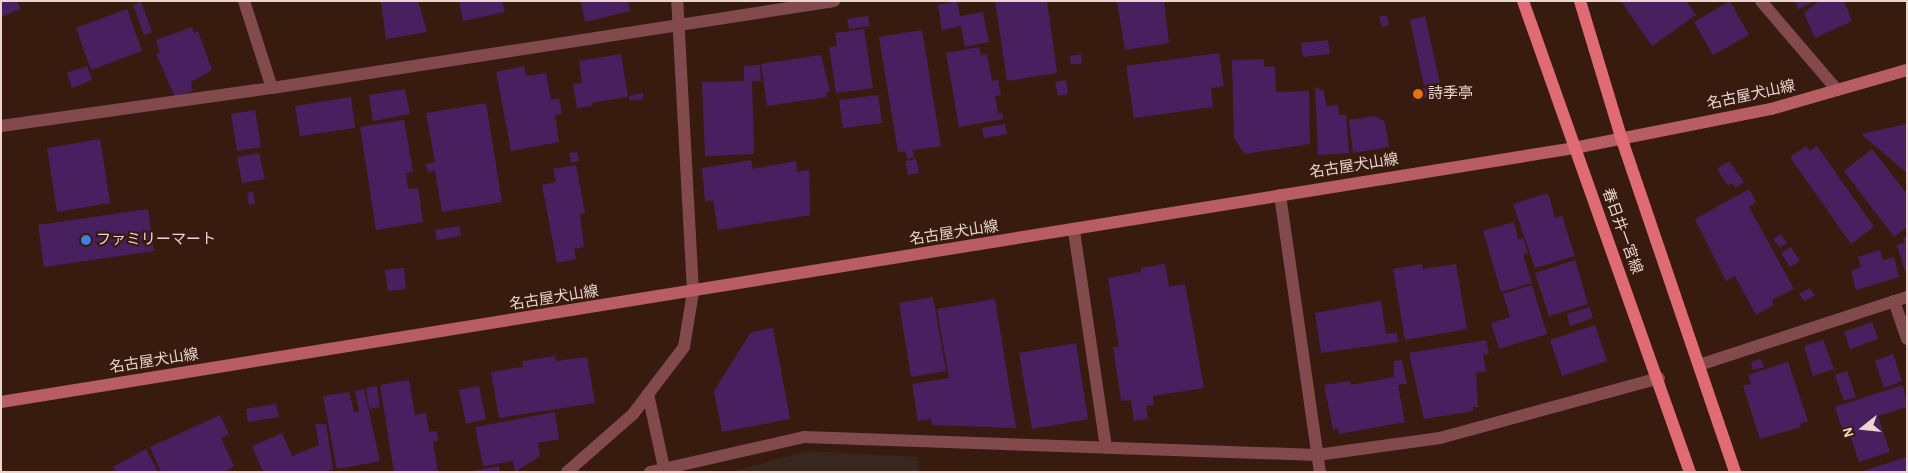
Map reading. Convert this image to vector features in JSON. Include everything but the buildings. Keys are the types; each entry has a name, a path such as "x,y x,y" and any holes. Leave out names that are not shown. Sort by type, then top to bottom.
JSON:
{"main road":[{"name":"春日井一宮線","path":"1523,1 1574,148 1659,378 1690,472"},
{"name":"春日井一宮線","path":"1580,1 1621,137 1735,472"},
{"name":"名古屋犬山線","path":"1,402 1074,231 1280,194 1574,148 1621,137 1771,109 1907,70"}],"street":[{"path":"244,1 272,88"},
{"path":"567,472 633,414 684,347 693,292 677,1"},
{"path":"1,126 272,88 834,1"},
{"path":"1760,1 1837,90"},
{"path":"1280,194 1320,472"},
{"path":"1074,231 1106,448"},
{"path":"1699,364 1907,297"},
{"path":"1894,301 1907,339"},
{"path":"650,472 804,437 1317,455 1440,438 1659,378"},
{"path":"648,394 664,468"}],"shaded area":[{"path":"807,451 917,457 919,472 731,472"}],"place":[{"name":"詩季亭","path":"1418,94"},
{"name":"ファミリーマート","path":"86,240"}]}
